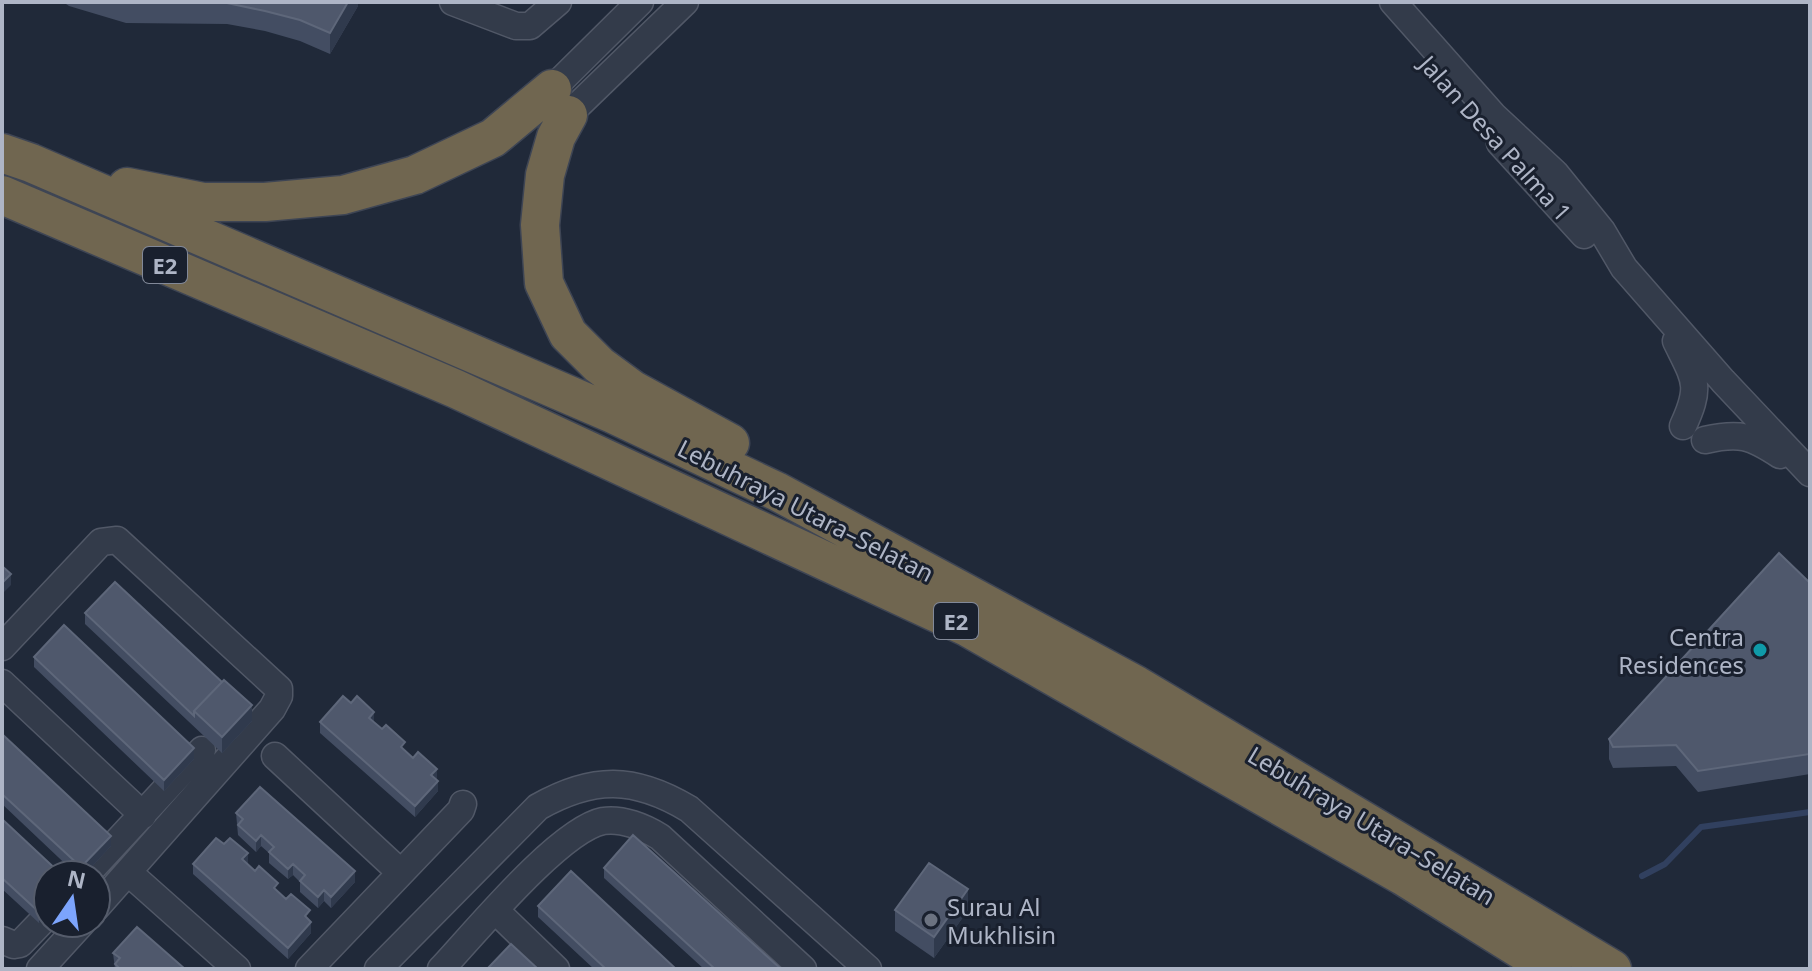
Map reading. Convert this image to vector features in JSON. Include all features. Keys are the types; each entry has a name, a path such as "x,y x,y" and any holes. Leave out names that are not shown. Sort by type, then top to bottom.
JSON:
{"highway":[{"path":"17,158 132,188 203,202 265,202 343,195 415,175 560,102"},
{"path":"560,102 556,137 545,175 540,225 544,283 568,334 633,390 1045,613 1088,641 1136,685"},
{"name":"Lebuhraya Utara–Selatan","path":"17,158 627,420 778,492 1136,685 1612,969"},
{"name":"Lebuhraya Utara–Selatan","path":"2,195 614,461 967,627 1403,876 1552,969"},
{"path":"2,218 328,335"}],"street":[{"path":"453,2 516,26 530,26 558,2"},
{"path":"560,102 640,2"},
{"path":"560,102 685,2"},
{"name":"Jalan Desa Palma 1","path":"1373,2 1592,244 1624,268"},
{"name":"Jalan Desa Palma 1","path":"1393,2 1494,116 1555,173 1602,231 1624,268 1810,474"},
{"path":"1663,314 1695,385 1694,433 1756,439 1810,474"},
{"path":"2,647 101,542 117,540 276,685 279,696 272,709 112,891"},
{"path":"2,683 143,815"},
{"path":"101,859 202,750"},
{"path":"275,756 400,872"},
{"path":"378,969 538,807 560,794 585,786 608,784 632,785 662,793 689,809 868,969"},
{"path":"309,969 461,810 463,804"},
{"path":"441,969 551,852 593,824 619,820 648,829 660,837 803,969"},
{"path":"129,873 237,969"},
{"path":"495,910 556,969"},
{"path":"3,942 20,944 32,932"},
{"path":"40,969 67,939"}],"building":[{"path":"124,2 348,2 330,33 300,20 227,3"},
{"name":"Centra Residences","path":"1779,553 1810,583 1810,754 1698,771 1676,745 1613,747 1609,739"},
{"path":"2,566 11,574 2,583"},
{"path":"115,582 222,682 194,711 194,716 85,613"},
{"path":"64,625 194,748 164,780 34,657"},
{"path":"224,680 252,705 222,737 194,711"},
{"path":"343,696 351,703 357,696 374,712 369,718 382,729 386,725 405,742 401,747 413,758 418,752 437,769 431,775 438,781 415,806 320,722"},
{"path":"2,734 111,836 89,859 72,859 2,794"},
{"path":"260,787 355,871 331,897 324,890 318,897 300,881 305,875 293,864 288,869 269,852 274,847 261,835 256,841 238,825 243,819 236,813"},
{"path":"2,819 45,859 32,859 32,906 2,878"},
{"path":"633,835 781,969 715,969 604,868"},
{"path":"216,838 224,844 230,838 248,853 242,859 255,871 259,866 278,883 274,888 286,899 291,894 310,910 305,916 311,922 288,948 193,864"},
{"path":"929,863 968,889 934,937 895,910"},
{"path":"571,871 676,969 606,969 538,906"},
{"path":"137,927 185,969 120,969 115,964 120,958 113,953"},
{"path":"511,944 538,969 487,969"}],"waterway":[{"path":"1642,876 1665,864 1701,827 1810,812"}],"place":[{"name":"Centra Residences","path":"1760,650"},
{"name":"Surau Al Mukhlisin","path":"931,920"}]}
